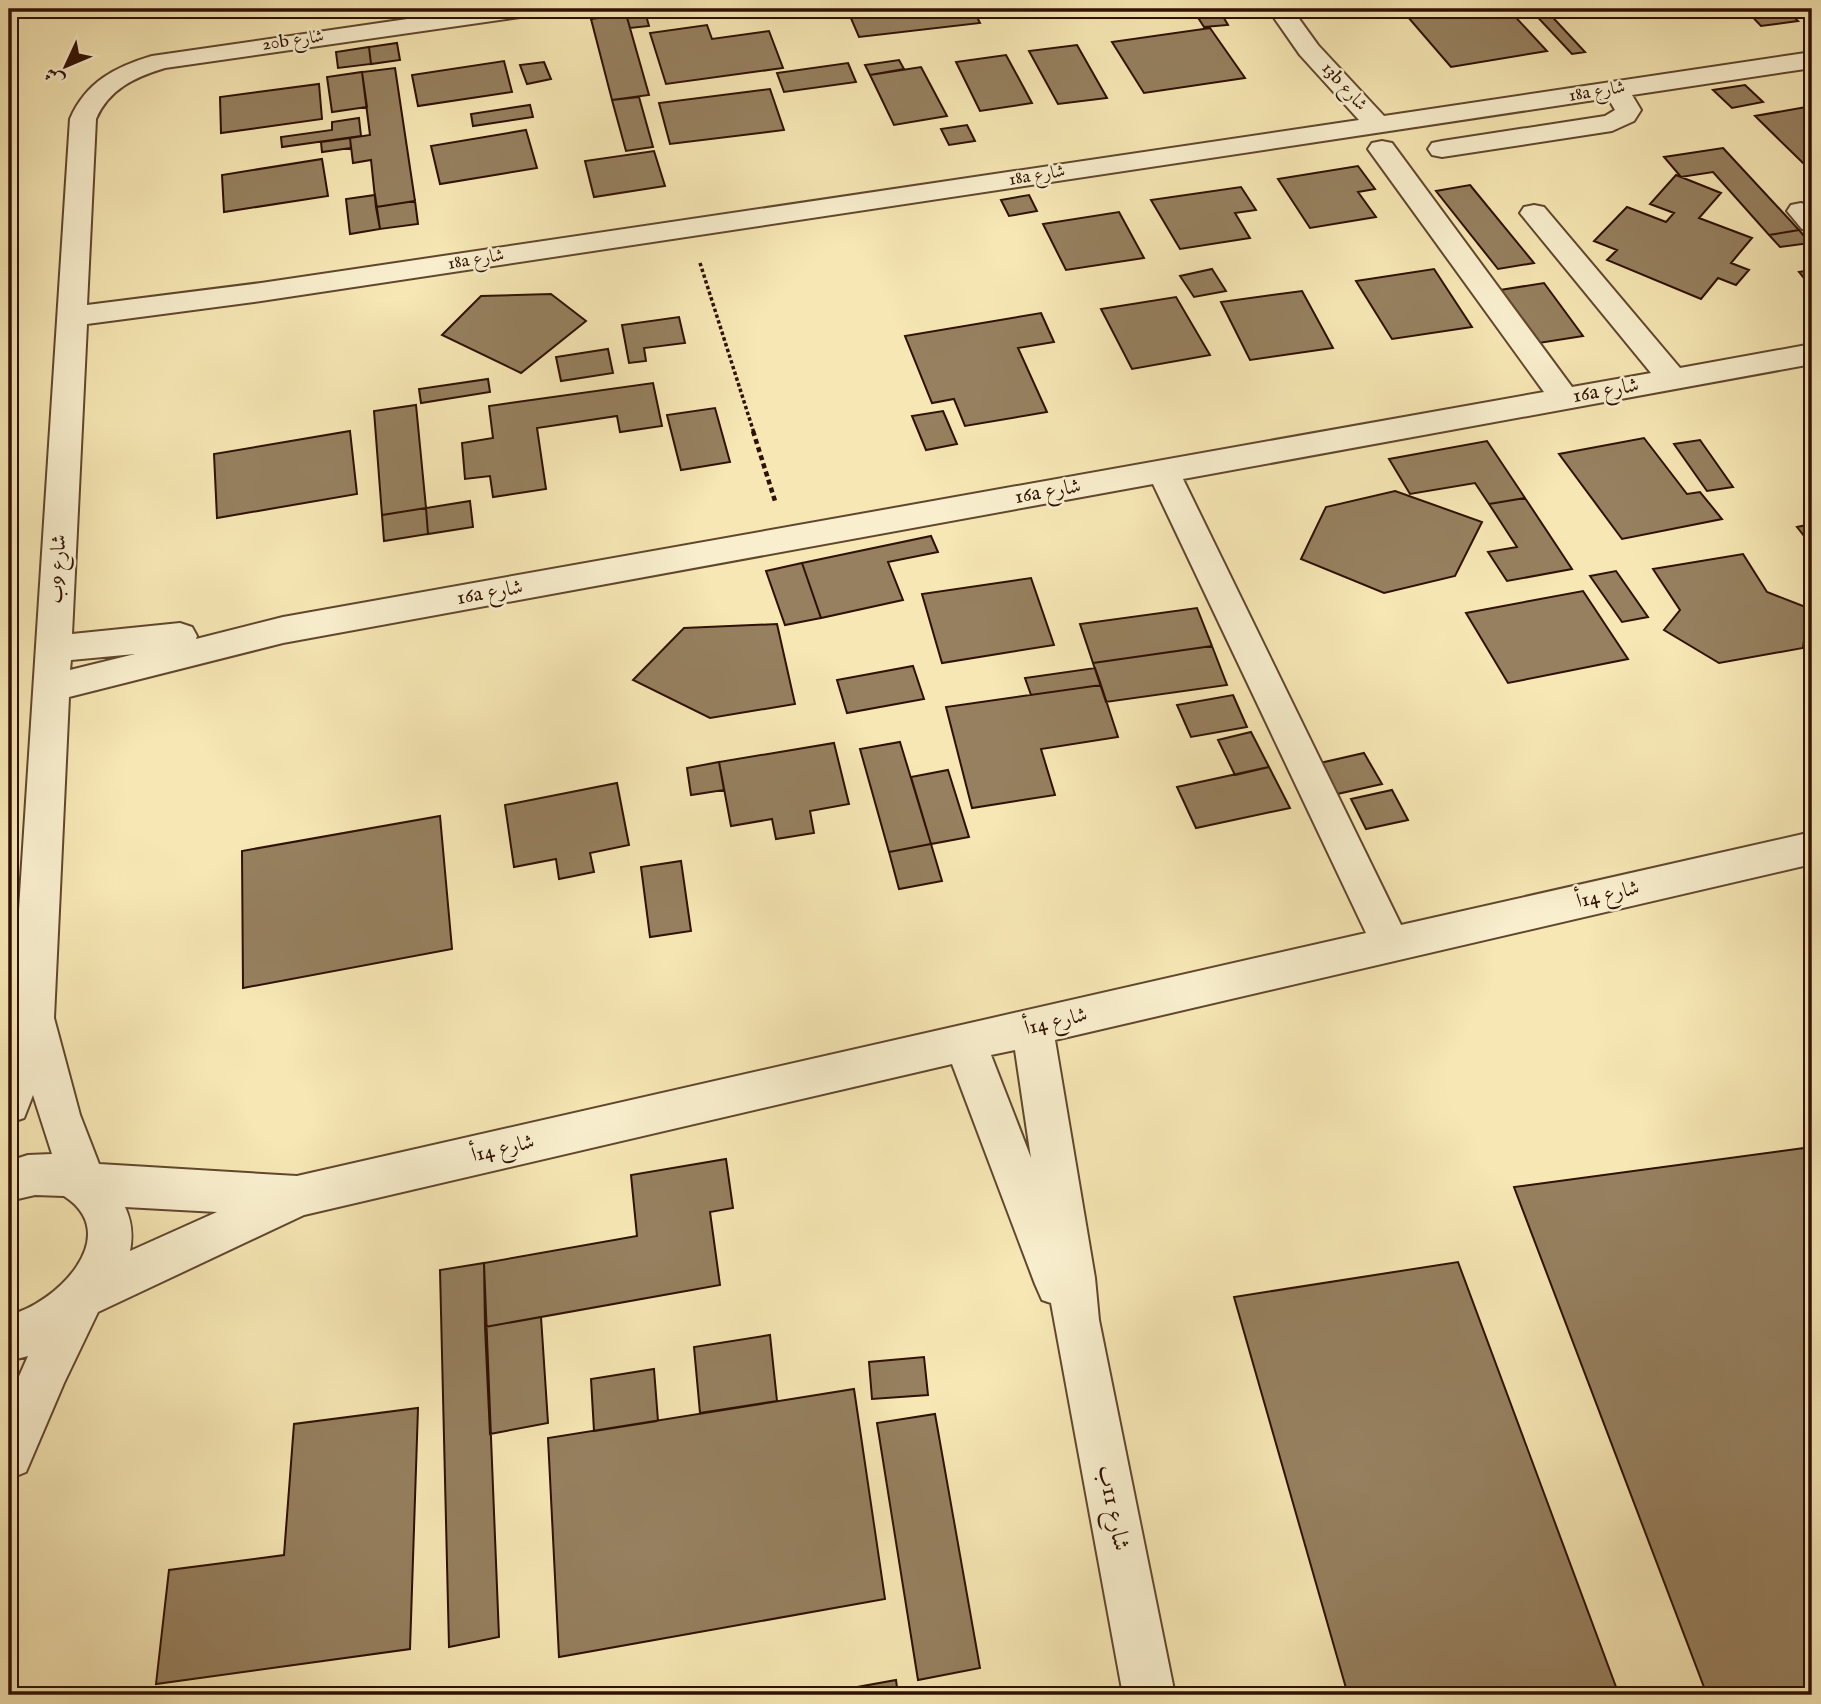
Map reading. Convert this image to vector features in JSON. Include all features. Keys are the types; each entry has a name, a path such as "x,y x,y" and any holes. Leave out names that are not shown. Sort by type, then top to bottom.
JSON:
{"street":[{"name":"20b شارع","path":"83,119 94,96 107,85 123,75 161,61 527,9"},
{"name":"13b شارع","path":"1280,9 1309,50 1343,84 1564,398"},
{"name":"13b شارع","path":"1309,50 1324,86 1351,129"},
{"name":"18a شارع","path":"71,328 185,314 261,292 1351,129 1380,137 1615,89 1812,60"},
{"path":"1442,149 1612,123 1620,120 1628,110 1615,89"},
{"name":"شارع 9ب","path":"9,1104 33,1018 83,119"},
{"path":"1534,213 1674,379"},
{"name":"16a شارع","path":"51,688 284,630 1812,354"},
{"path":"1163,471 1391,944"},
{"name":"16a شارع","path":"53,649 201,634 284,630"},
{"name":"شارع 14أ","path":"83,1296 299,1196 1812,848"},
{"name":"شارع 9ب","path":"33,1018 59,1115 85,1184 97,1195 105,1208 109,1232 106,1259 83,1296"},
{"name":"شارع 11ب","path":"1032,1027 1072,1278 1076,1321 1149,1695"},
{"name":"شارع 11ب","path":"965,1043 1052,1270 1076,1321"},
{"name":"شارع 14أ","path":"9,1181 34,1174 53,1174 70,1177 85,1184 299,1196"},
{"path":"9,1338 47,1325 83,1296"},
{"path":"9,1455 42,1378 83,1296"}],"path":[{"path":"689,228 787,539"}],"building":[{"path":"747,9 768,9 769,16 748,18"},
{"path":"847,9 973,9 980,23 859,37"},
{"path":"1005,9 1062,9 1008,14"},
{"path":"1105,9 1167,9 1109,16"},
{"path":"1401,9 1508,9 1547,51 1451,67"},
{"path":"1530,9 1545,9 1585,52 1572,54"},
{"path":"1622,9 1689,9 1632,17"},
{"path":"1745,9 1785,9 1798,21 1761,26"},
{"path":"645,12 649,26 630,28 626,14"},
{"path":"1221,13 1228,25 1204,27 1197,16"},
{"path":"626,14 649,95 612,100 591,19"},
{"path":"707,25 712,39 769,31 783,68 666,84 650,33"},
{"path":"1210,28 1245,78 1144,93 1112,42"},
{"path":"397,43 400,60 371,64 369,47"},
{"path":"1077,45 1107,98 1058,104 1029,51"},
{"path":"369,47 371,64 338,68 336,52"},
{"path":"1006,55 1032,103 980,111 956,62"},
{"path":"899,60 904,69 870,75 865,65"},
{"path":"504,61 512,92 418,106 412,75"},
{"path":"544,62 551,79 527,84 520,65"},
{"path":"848,63 856,82 784,92 777,73"},
{"path":"921,67 947,116 894,125 870,75"},
{"path":"395,68 415,201 376,207 371,160 353,163 350,138 370,135 362,72"},
{"path":"362,72 367,107 332,112 327,77"},
{"path":"319,84 322,119 221,133 220,97"},
{"path":"1745,85 1763,102 1732,108 1713,90"},
{"path":"770,89 784,130 670,144 659,103"},
{"path":"639,97 653,147 626,151 612,100"},
{"path":"530,105 533,117 473,126 471,114"},
{"path":"1812,106 1812,163 1804,164 1755,116"},
{"path":"359,118 361,136 282,147 281,137 332,130 332,122"},
{"path":"967,125 975,141 949,145 941,129"},
{"path":"526,130 537,168 440,184 431,146"},
{"path":"350,138 351,148 322,152 321,142"},
{"path":"1723,148 1799,230 1769,235 1713,172 1681,177 1664,157"},
{"path":"654,151 665,186 594,197 585,161"},
{"path":"322,159 328,196 224,212 222,175"},
{"path":"1358,166 1375,189 1358,192 1376,217 1310,228 1278,179"},
{"path":"1676,175 1721,193 1699,218 1752,238 1731,263 1749,270 1736,285 1718,278 1701,299 1607,260 1617,250 1594,241 1627,207 1666,222 1674,213 1650,204"},
{"path":"1470,185 1534,263 1498,269 1436,191"},
{"path":"1241,187 1256,210 1235,213 1250,238 1180,249 1151,200"},
{"path":"375,195 380,229 350,234 346,199"},
{"path":"1029,195 1037,211 1009,216 1001,200"},
{"path":"415,201 418,224 380,229 376,207"},
{"path":"1119,212 1144,258 1066,270 1043,224"},
{"path":"1799,230 1810,243 1780,247 1769,235"},
{"path":"1212,269 1226,291 1194,297 1180,276"},
{"path":"1434,269 1472,327 1392,339 1356,281"},
{"path":"1812,270 1812,288 1799,272"},
{"path":"1544,283 1583,336 1539,343 1500,290"},
{"path":"1302,291 1333,348 1250,360 1221,302"},
{"path":"551,294 586,321 521,373 442,335 481,296"},
{"path":"1176,297 1210,355 1132,369 1101,309"},
{"path":"1041,313 1054,342 1018,348 1047,412 965,426 954,399 932,403 905,336"},
{"path":"679,317 685,343 644,348 646,361 629,363 622,325"},
{"path":"608,349 613,373 561,381 556,357"},
{"path":"488,379 490,392 421,403 419,389"},
{"path":"653,383 662,426 620,432 617,416 537,428 546,489 493,497 490,476 465,479 462,443 493,438 489,406"},
{"path":"416,405 426,508 382,515 374,411"},
{"path":"715,408 730,462 681,470 667,415"},
{"path":"943,411 957,444 926,450 912,416"},
{"path":"350,431 357,494 217,518 214,454"},
{"path":"1644,438 1687,494 1700,492 1722,519 1622,539 1559,454"},
{"path":"1700,440 1733,487 1707,491 1674,444"},
{"path":"1487,441 1525,498 1489,504 1475,483 1410,494 1389,459"},
{"path":"1395,491 1482,522 1455,576 1384,593 1301,559 1326,507"},
{"path":"1525,498 1572,569 1507,581 1488,552 1517,547 1489,504"},
{"path":"470,501 473,527 428,534 426,508"},
{"path":"426,508 428,534 384,541 382,515"},
{"path":"1812,524 1812,546 1797,527"},
{"path":"931,536 938,552 888,562 903,600 821,618 802,563"},
{"path":"1743,554 1767,592 1808,608 1803,648 1719,663 1664,630 1680,610 1653,569"},
{"path":"802,563 821,618 785,625 766,571"},
{"path":"1616,571 1648,617 1622,622 1590,576"},
{"path":"1031,578 1054,645 942,663 922,594"},
{"path":"1583,591 1628,659 1508,683 1466,613"},
{"path":"1197,608 1212,646 1093,663 1080,624"},
{"path":"777,624 795,704 710,718 633,680 684,628"},
{"path":"1212,646 1227,685 1106,702 1093,663"},
{"path":"913,666 924,699 847,713 837,680"},
{"path":"1095,668 1101,685 1031,695 1025,678"},
{"path":"1101,685 1118,737 1041,749 1055,795 972,808 946,707"},
{"path":"1233,695 1247,727 1191,737 1177,705"},
{"path":"1251,732 1269,767 1235,775 1218,740"},
{"path":"900,742 931,844 889,852 860,749"},
{"path":"834,743 849,804 810,811 814,833 776,839 772,819 731,826 719,762"},
{"path":"1364,753 1382,784 1337,794 1320,763"},
{"path":"719,762 724,790 691,795 687,768"},
{"path":"1269,767 1290,808 1196,828 1177,787"},
{"path":"948,770 969,837 931,844 911,777"},
{"path":"617,783 629,845 590,853 594,872 559,879 556,859 514,867 505,805"},
{"path":"1392,790 1408,820 1366,829 1351,799"},
{"path":"440,816 452,949 243,988 242,851"},
{"path":"931,844 942,881 899,889 889,852"},
{"path":"681,861 691,931 650,937 641,867"},
{"path":"1812,1147 1812,1695 1707,1695 1514,1187"},
{"path":"726,1159 733,1208 710,1212 720,1285 485,1327 484,1263 637,1236 631,1175"},
{"path":"1458,1262 1619,1695 1348,1695 1234,1297"},
{"path":"484,1263 499,1637 449,1647 440,1270"},
{"path":"541,1317 548,1423 490,1434 485,1327"},
{"path":"770,1335 777,1401 700,1413 694,1347"},
{"path":"924,1357 928,1395 872,1399 869,1362"},
{"path":"654,1369 658,1421 594,1431 591,1379"},
{"path":"854,1389 885,1599 559,1657 548,1438"},
{"path":"418,1408 410,1649 156,1684 169,1570 284,1555 294,1424"},
{"path":"935,1414 980,1668 918,1680 877,1423"},
{"path":"896,1680 898,1695 813,1695"}]}
